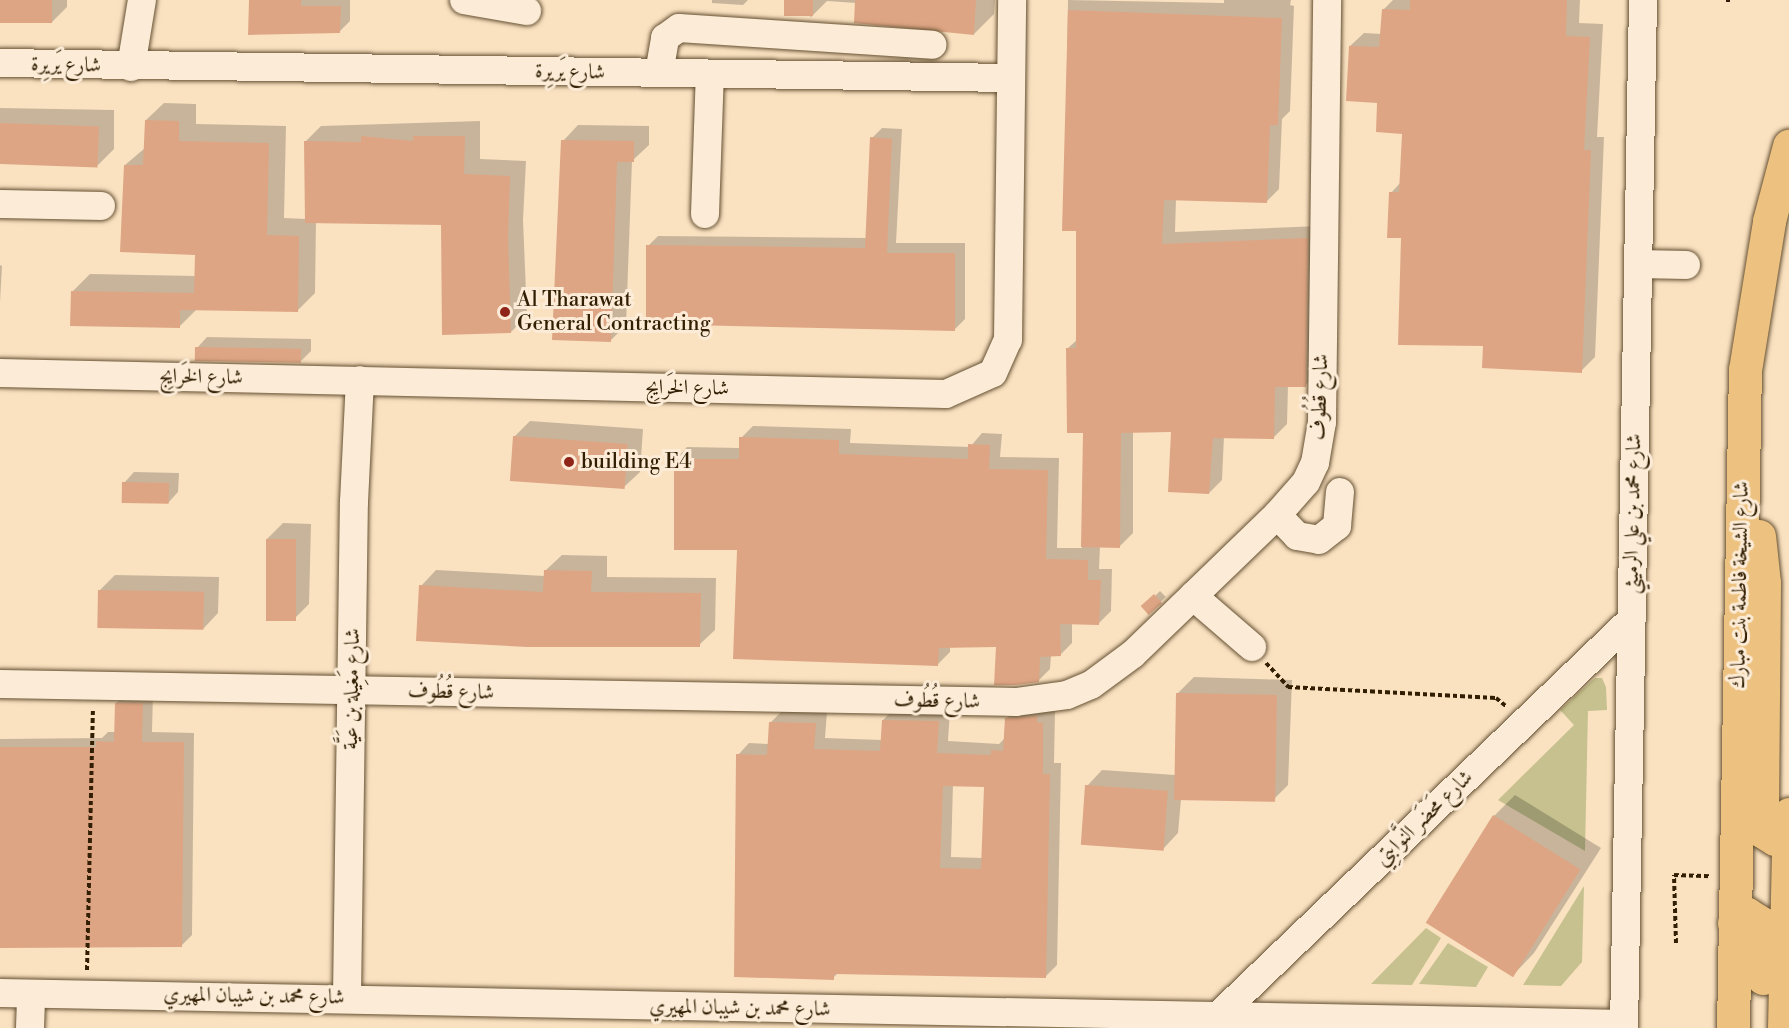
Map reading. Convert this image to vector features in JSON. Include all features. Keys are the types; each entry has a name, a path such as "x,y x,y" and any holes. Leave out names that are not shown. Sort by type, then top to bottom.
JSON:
{"main road":[{"name":"شارع الشيخة فاطمة بنت مبارك","path":"1733,1028 1745,370 1754,295 1789,146"},
{"path":"1742,467 1762,554 1762,831 1775,839 1784,834 1789,822"},
{"path":"1780,1023 1789,800"},
{"path":"1734,923 1747,914 1763,924 1780,1023"}],"street":[{"name":"شارع يَريِرة","path":"131,67 142,0"},
{"path":"464,0 527,11"},
{"name":"شارع الخَرايِج","path":"0,373 946,394 993,373 1008,340 1012,0"},
{"name":"شارع قُطُوف","path":"0,684 1042,700 1075,692 1113,671 1277,515 1306,483 1320,441 1327,0"},
{"name":"شارع محمد بن علي الرميثي","path":"1624,1026 1643,0"},
{"path":"659,73 664,38 679,28 932,45"},
{"path":"838,76 848,40"},
{"name":"شارع يَريِرة","path":"0,63 131,67 1010,78"},
{"path":"705,214 710,74"},
{"path":"0,204 101,206"},
{"path":"1639,264 1686,265"},
{"name":"شارع مَغِيلة بن عَيَّة","path":"347,997 354,502 360,380"},
{"path":"1277,515 1297,536 1319,540 1337,526 1340,492"},
{"path":"1193,596 1252,648"},
{"name":"شارع مَحضَر النَّوابتِي","path":"1218,1016 1630,621"},
{"name":"شارع محمد بن شيبان المهيري","path":"0,993 347,997 571,1016 929,1020 1218,1016 1624,1026"},
{"path":"30,1028 31,994"}],"path":[{"path":"1252,648 1288,687 1496,698 1526,721"},
{"path":"86,994 94,685"},
{"path":"1676,943 1674,875 1736,876"}],"shaded area":[{"path":"1595,678 1602,678 1606,687 1607,710 1588,711 1585,851 1498,800 1574,725 1560,710"},
{"path":"1584,886 1582,962 1561,986 1523,985"},
{"path":"1426,928 1441,938 1412,985 1371,984"},
{"path":"1448,943 1488,967 1476,987 1419,984"}],"building":[{"path":"0,0 52,0 52,23 0,23"},
{"path":"249,0 301,0 301,6 341,6 340,33 248,35"},
{"path":"784,0 813,0 813,16 784,16"},
{"path":"855,0 976,0 974,35 854,23"},
{"path":"1410,0 1567,0 1566,36 1590,37 1584,150 1591,150 1582,373 1482,368 1483,346 1398,345 1401,238 1387,238 1389,192 1399,192 1402,134 1376,132 1377,103 1346,101 1349,46 1379,47 1382,9 1410,10"},
{"path":"1068,10 1282,18 1278,125 1270,125 1267,203 1164,200 1162,244 1308,238 1306,387 1275,387 1274,439 1213,438 1209,494 1168,492 1171,432 1121,433 1120,548 1081,547 1083,433 1067,433 1066,348 1076,348 1076,231 1062,231"},
{"path":"145,120 179,121 179,141 269,143 267,235 299,236 298,312 180,310 180,328 70,326 71,291 194,293 195,255 120,252 124,165 143,165"},
{"path":"0,123 99,126 98,167 0,164"},
{"path":"361,136 413,141 413,136 465,136 464,174 510,176 508,237 511,333 442,335 441,225 305,223 304,141 361,142"},
{"path":"870,137 892,139 887,253 955,253 955,331 646,324 646,245 865,248"},
{"path":"561,140 634,141 634,162 617,162 611,342 552,340"},
{"path":"195,347 301,349 301,363 195,361"},
{"name":"building E4","path":"513,436 628,444 625,489 510,481"},
{"path":"739,437 839,440 839,454 968,459 968,444 990,445 989,469 1048,470 1046,559 1088,560 1088,580 1101,580 1099,625 1060,624 1061,656 1040,657 1039,682 1015,685 994,685 996,647 939,648 938,666 733,659 737,550 674,550 674,459 739,459"},
{"path":"122,482 169,483 169,504 122,503"},
{"path":"266,539 296,539 296,621 266,621"},
{"path":"544,570 592,571 591,592 701,593 700,647 527,647 416,641 419,585 543,592"},
{"path":"98,590 204,592 203,630 97,628"},
{"path":"1154,594 1162,603 1149,615 1141,606"},
{"path":"1176,693 1277,695 1275,802 1174,800"},
{"path":"115,703 143,703 142,742 184,742 182,947 0,948 0,747 96,747 96,741 114,742"},
{"path":"1037,716 1037,722 1043,723 1043,774 1050,774 1046,978 834,974 834,980 734,977 736,754 767,755 769,722 816,723 814,749 880,751 882,720 939,721 937,753 991,755 991,750 1003,751 1005,718","holes":["943,786 984,787 981,869 940,868"]},
{"path":"1085,785 1168,791 1164,851 1081,845"},
{"path":"1493,815 1580,870 1513,977 1426,923"}],"place":[{"name":"Al Tharawat General Contracting","path":"505,312"},
{"name":"building E4","path":"569,462"}]}
